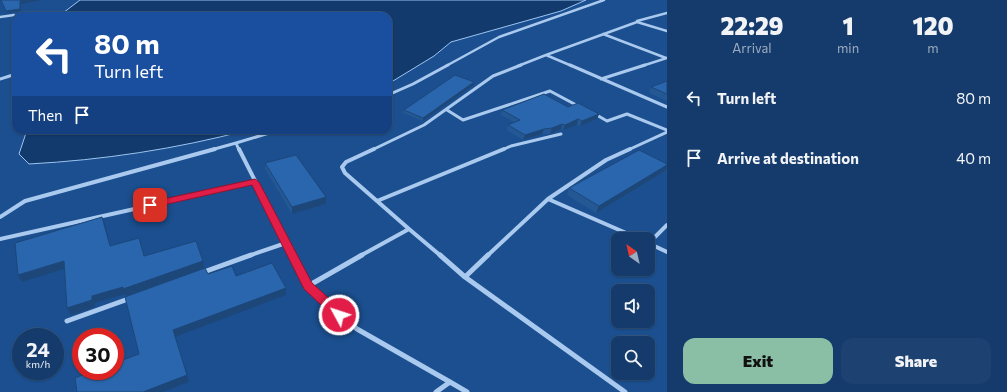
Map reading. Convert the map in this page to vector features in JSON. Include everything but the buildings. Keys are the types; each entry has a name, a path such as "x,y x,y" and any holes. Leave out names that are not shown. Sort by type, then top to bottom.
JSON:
{"street":[{"path":"392,93 413,84 499,36 604,0"},
{"path":"625,392 465,277 345,173 342,167 346,162 424,125 493,76 603,34 667,13"},
{"path":"0,17 12,15"},
{"path":"637,22 667,31"},
{"path":"603,34 667,58"},
{"path":"546,55 667,108"},
{"path":"601,79 667,58"},
{"path":"0,79 12,75"},
{"path":"447,110 463,120 550,92 582,108"},
{"path":"588,111 607,121 627,114 667,130"},
{"path":"465,277 548,199 606,160 667,130"},
{"path":"0,217 26,201 266,134"},
{"path":"377,201 511,146 560,134"},
{"path":"236,143 308,286 330,308 358,329 467,392"},
{"path":"0,239 255,182"},
{"path":"548,199 624,232"},
{"path":"655,236 667,225"},
{"path":"308,286 409,229"},
{"path":"195,275 286,243"},
{"path":"655,246 667,252"},
{"path":"68,320 135,296"},
{"path":"436,392 450,382"}],"water":[{"path":"80,0 586,0 561,11 451,42 434,56 392,82 392,12 64,12"},
{"path":"26,134 233,134 139,153 84,160 29,164 19,154"}],"route":[{"path":"150,205 255,182 308,286 339,315"}]}
